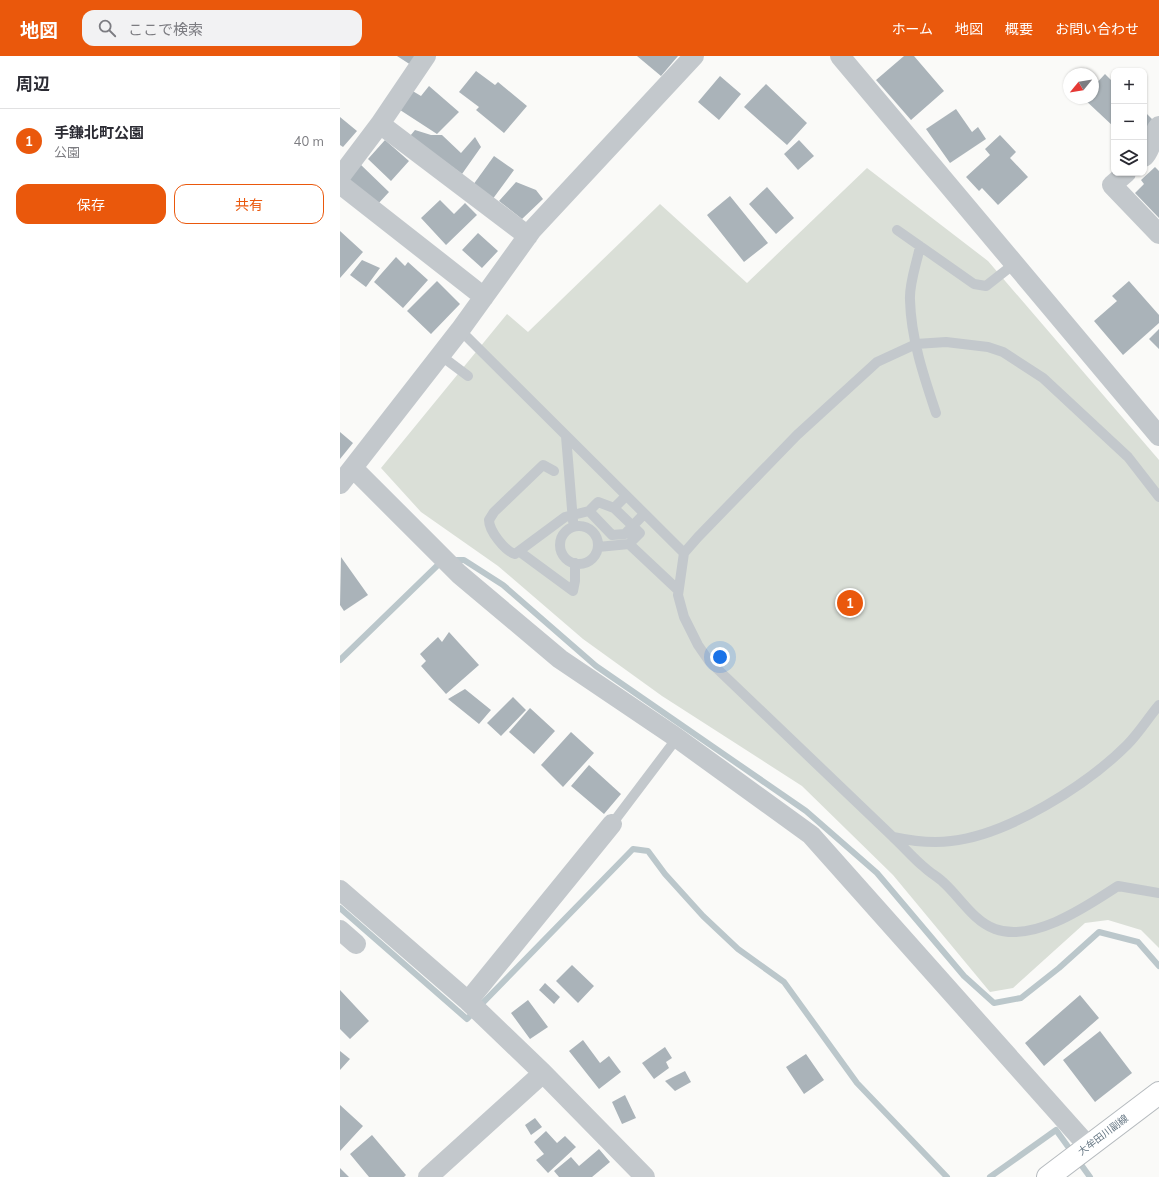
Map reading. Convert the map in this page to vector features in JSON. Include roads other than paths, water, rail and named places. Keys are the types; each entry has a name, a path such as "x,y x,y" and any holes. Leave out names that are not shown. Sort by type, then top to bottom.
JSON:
{"main road":[{"name":"大牟田川副線","path":"1048,1177 1159,1093"}],"street":[{"path":"340,178 380,124 426,56"},
{"path":"340,484 460,330 528,236 694,56"},
{"path":"840,56 1159,436"},
{"path":"380,124 528,236"},
{"path":"1147,154 1150,152 1156,130 1159,126"},
{"path":"1122,176 1112,185 1159,234"},
{"path":"340,184 484,297"},
{"path":"353,468 459,574 560,659 677,738 811,834 1088,1146"},
{"path":"468,1001 612,824"},
{"path":"340,890 468,1001 543,1073 645,1177"},
{"path":"340,930 356,944"},
{"path":"428,1177 543,1073"}],"lane":[{"path":"897,230 974,284 986,286 1014,264"},
{"path":"920,246 910,298 916,344 936,413"},
{"path":"460,330 684,553"},
{"path":"1159,497 1128,457 1031,368 1003,352 988,347 946,342 916,344 877,362 798,435 684,553 678,590 684,617 698,645 709,661 923,867 943,882 979,919 995,929 1025,932 1037,929 1069,915 1118,886 1159,893"},
{"path":"440,356 468,376"},
{"path":"566,436 574,527"},
{"path":"554,471 543,465 495,506 489,520 490,528 511,553 515,554 520,552 565,517 589,511 598,502 614,508 640,533 629,544 598,547"},
{"path":"614,508 626,496"},
{"path":"589,511 612,535 625,534 644,514"},
{"path":"574,527 586,527 591,530 598,540 598,547 592,558 582,563 575,563 565,557 561,546 564,534 574,527"},
{"path":"629,544 678,590"},
{"path":"520,552 573,591 575,582 575,563"},
{"path":"893,837 916,842 951,841 988,832 1016,820 1047,803 1105,765 1128,744 1159,705"},
{"path":"612,824 677,738"}],"waterway":[{"path":"453,560 464,560 503,585 596,666 806,811 877,873 964,976 994,1003 1021,998 1059,968 1099,932 1138,942 1159,966"},
{"path":"340,660 442,561"},
{"path":"340,908 467,1019 633,849 648,851 665,874 703,916 738,949 784,982 857,1083 947,1177"},
{"path":"990,1177 1056,1130 1090,1177"}],"place":[{"name":"手鎌北町公園","path":"850,603"}]}
